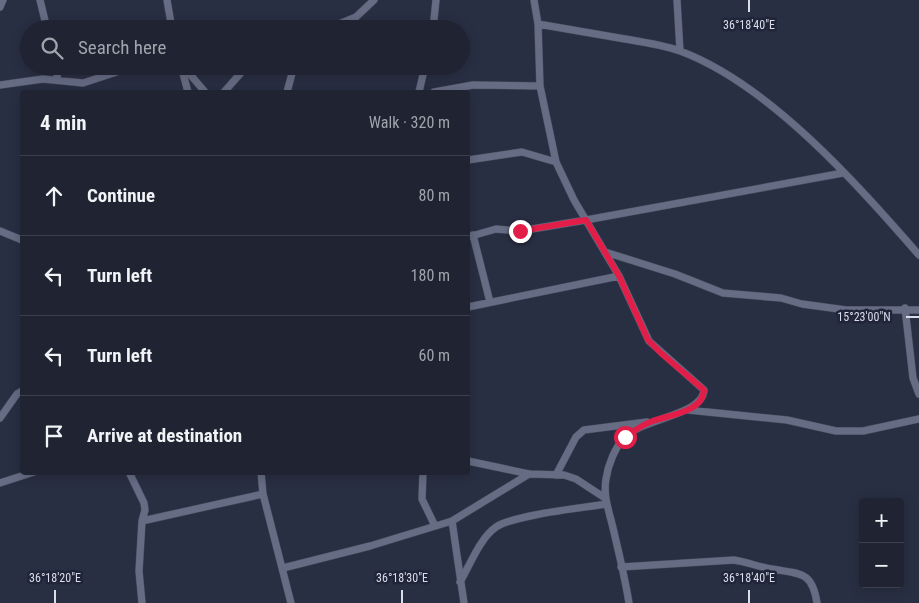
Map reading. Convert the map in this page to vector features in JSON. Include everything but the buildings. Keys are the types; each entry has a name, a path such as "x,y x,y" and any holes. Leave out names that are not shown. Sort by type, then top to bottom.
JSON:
{"street":[{"path":"0,7 3,0"},
{"path":"40,0 45,20"},
{"path":"167,0 170,20"},
{"path":"349,20 356,17 374,0"},
{"path":"434,20 436,0"},
{"path":"534,0 538,24 540,86 556,162 586,220 619,276 648,340 704,390 701,401 688,410 651,421 584,430 576,437 556,475"},
{"path":"677,0 680,51"},
{"path":"538,24 680,51 706,63 770,103 843,173 919,255"},
{"path":"57,75 58,80"},
{"path":"0,85 32,80 58,80 83,83 107,75"},
{"path":"184,75 188,90"},
{"path":"190,75 203,90"},
{"path":"226,90 239,75"},
{"path":"288,90 292,75"},
{"path":"419,90 423,75"},
{"path":"445,90 472,85 540,86"},
{"path":"470,160 522,152 556,162"},
{"path":"490,302 470,236 496,229 520,231 586,220 843,173"},
{"path":"0,231 20,239"},
{"path":"604,252 675,274 723,293 781,298 802,304 846,310 905,308 919,310"},
{"path":"470,307 619,276"},
{"path":"905,308 913,378 919,394"},
{"path":"0,418 20,392"},
{"path":"688,410 787,420 836,431 863,431 919,419"},
{"path":"629,603 606,501 606,478 617,448 625,437 651,421"},
{"path":"470,461 530,474 556,475 576,479 606,501"},
{"path":"283,568 452,521 530,474"},
{"path":"0,483 25,475"},
{"path":"130,475 144,503 139,571 142,603"},
{"path":"261,475 263,494 283,568 290,603"},
{"path":"423,475 422,499 435,526"},
{"path":"142,521 263,494"},
{"path":"460,582 486,538 496,527 512,520 606,501"},
{"path":"452,521 464,603"},
{"path":"621,567 734,560 748,562 772,569 794,571 806,578 815,591 817,603"}],"route":[{"path":"520,231 586,220 619,276 640,326 648,340 678,368 701,385 704,390 701,401 688,410 651,421 625,437"}]}
